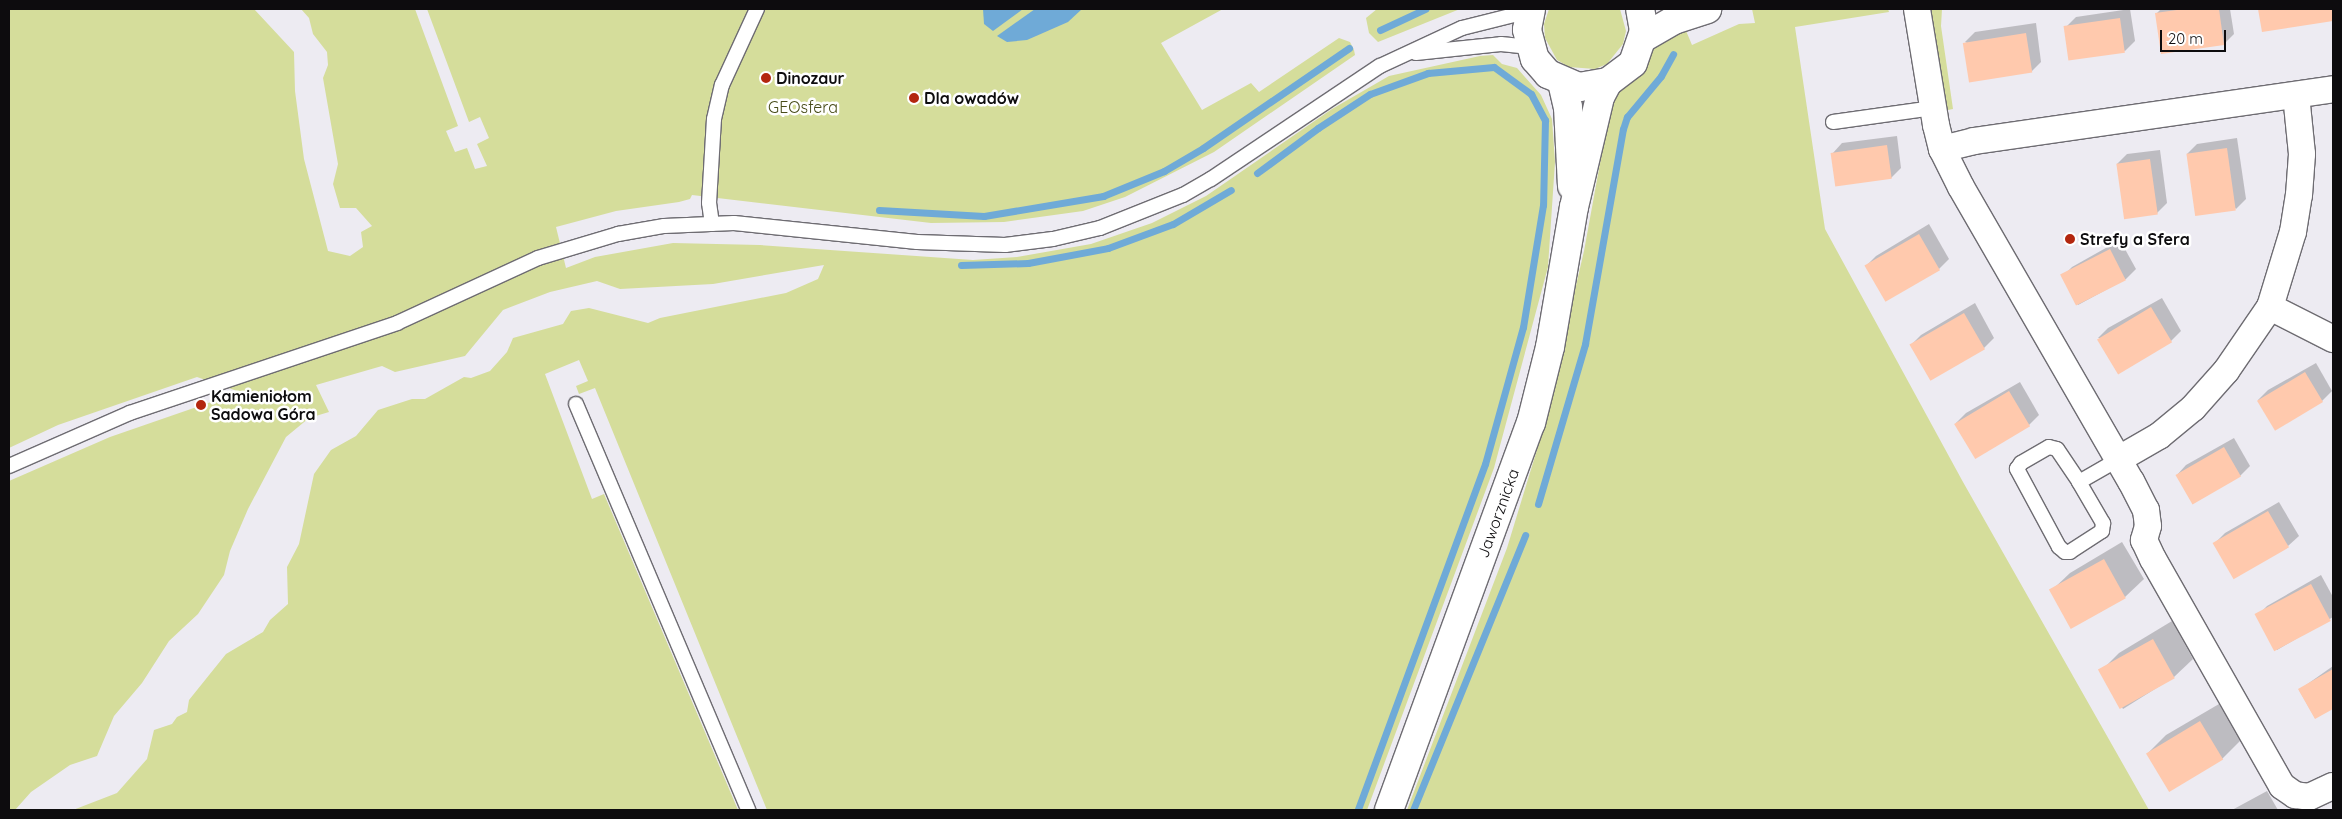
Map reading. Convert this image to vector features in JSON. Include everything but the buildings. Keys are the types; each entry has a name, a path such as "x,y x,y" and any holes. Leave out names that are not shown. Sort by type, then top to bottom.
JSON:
{"street":[{"path":"1530,10 1527,30 1530,47 1548,74 1562,82 1580,87 1608,82 1633,63 1643,38 1640,9"},
{"path":"1643,38 1674,20 1707,9"},
{"path":"1918,9 1933,108 1942,149 1961,187 2119,459 2146,510 2148,526 2144,540 2153,559 2282,786 2295,795 2309,797 2333,786"},
{"name":"Jaworznicka","path":"1562,82 1568,107 1574,207"},
{"name":"Jaworznicka","path":"1389,810 1531,423 1550,347 1574,207 1600,97 1608,82"},
{"path":"1942,149 1974,141 2333,89"},
{"path":"2119,459 2159,436 2193,408 2226,371 2270,307 2294,232 2299,195 2302,154 2296,95"},
{"path":"2270,307 2333,339"}],"lane":[{"path":"712,224 709,203 714,119 722,85 757,9"},
{"path":"9,466 130,413 396,323 565,248 641,230 712,224 968,245 1053,239 1100,228 1190,191 1344,88 1408,54 1462,28 1530,10"},
{"path":"1408,54 1501,44 1530,47"},
{"path":"1833,122 1933,108"},
{"path":"576,404 748,810"},
{"path":"2050,448 2057,449 2080,482 2102,523 2102,531 2070,552 2065,552 2059,547 2017,469 2021,463 2050,448"},
{"path":"2080,482 2119,459"}],"green space":[{"name":"GEOsfera","path":"9,9 254,9 294,52 295,91 304,159 328,251 350,256 363,247 361,232 372,226 356,208 340,208 333,184 338,164 323,78 328,65 327,52 313,34 309,18 301,9 415,9 458,126 446,131 455,152 467,148 475,169 487,166 477,144 489,138 480,117 469,122 427,9 1223,9 1161,43 1202,110 1251,83 1259,92 1339,38 1350,42 1354,50 1355,55 1214,152 1125,197 1083,211 1004,222 931,223 692,195 690,199 679,202 616,211 556,227 566,268 595,257 673,243 760,245 973,260 1017,257 1091,244 1152,223 1206,196 1332,109 1389,76 1480,56 1493,55 1502,64 1517,68 1541,95 1552,119 1555,162 1548,267 1494,468 1367,810 767,810 595,388 579,394 576,386 588,381 579,360 545,374 592,499 604,494 738,810 73,810 117,793 147,759 154,730 172,724 177,717 187,712 189,700 226,654 263,632 270,620 288,604 287,567 299,544 314,474 331,450 356,436 378,410 412,399 425,399 464,377 471,378 490,371 507,352 513,338 563,324 571,311 589,308 648,323 660,318 786,293 818,279 824,265 713,284 620,289 597,281 550,292 503,310 465,356 395,372 382,366 316,385 329,412 309,418 286,437 248,509 230,551 224,575 198,614 169,641 142,683 114,716 97,756 70,765 31,792 15,810 9,810 9,481 110,437 240,392 197,377 58,425 9,448"},
{"path":"1377,9 1460,9 1378,42 1369,33 1366,18"},
{"path":"1549,9 1620,9 1626,31 1623,44 1607,64 1595,69 1569,67 1557,60 1545,38 1544,24"},
{"path":"1752,9 1888,9 1889,12 1795,27 1825,229 1963,482 2149,810 1407,810 1507,548 1540,440 1584,251 1603,147 1608,99 1650,55 1658,42 1684,26 1692,45 1739,24 1755,23"},
{"path":"1931,9 1942,9 1941,26 1953,109 1943,111"}],"water":[{"path":"983,9 1023,9 993,31 984,24"},
{"path":"1035,9 1082,9 1068,22 1027,40 1007,42 997,36"}],"waterway":[{"path":"1380,30 1425,9"},
{"path":"879,210 984,216 1103,196 1164,171 1203,148 1349,48"},
{"path":"1538,504 1585,344 1623,129 1627,117 1661,76 1673,54"},
{"path":"1257,173 1318,128 1370,94 1428,73 1494,67 1531,94 1545,120 1543,205 1523,327 1485,464 1358,810"},
{"path":"961,265 1028,263 1108,248 1173,224 1231,190"},
{"path":"1413,810 1525,535"}],"place":[{"name":"Dinozaur","path":"766,78"},
{"name":"Dla owadów","path":"914,98"},
{"name":"Strefy a Sfera","path":"2070,239"},
{"name":"Kamieniołom Sadowa Góra","path":"201,405"}]}
